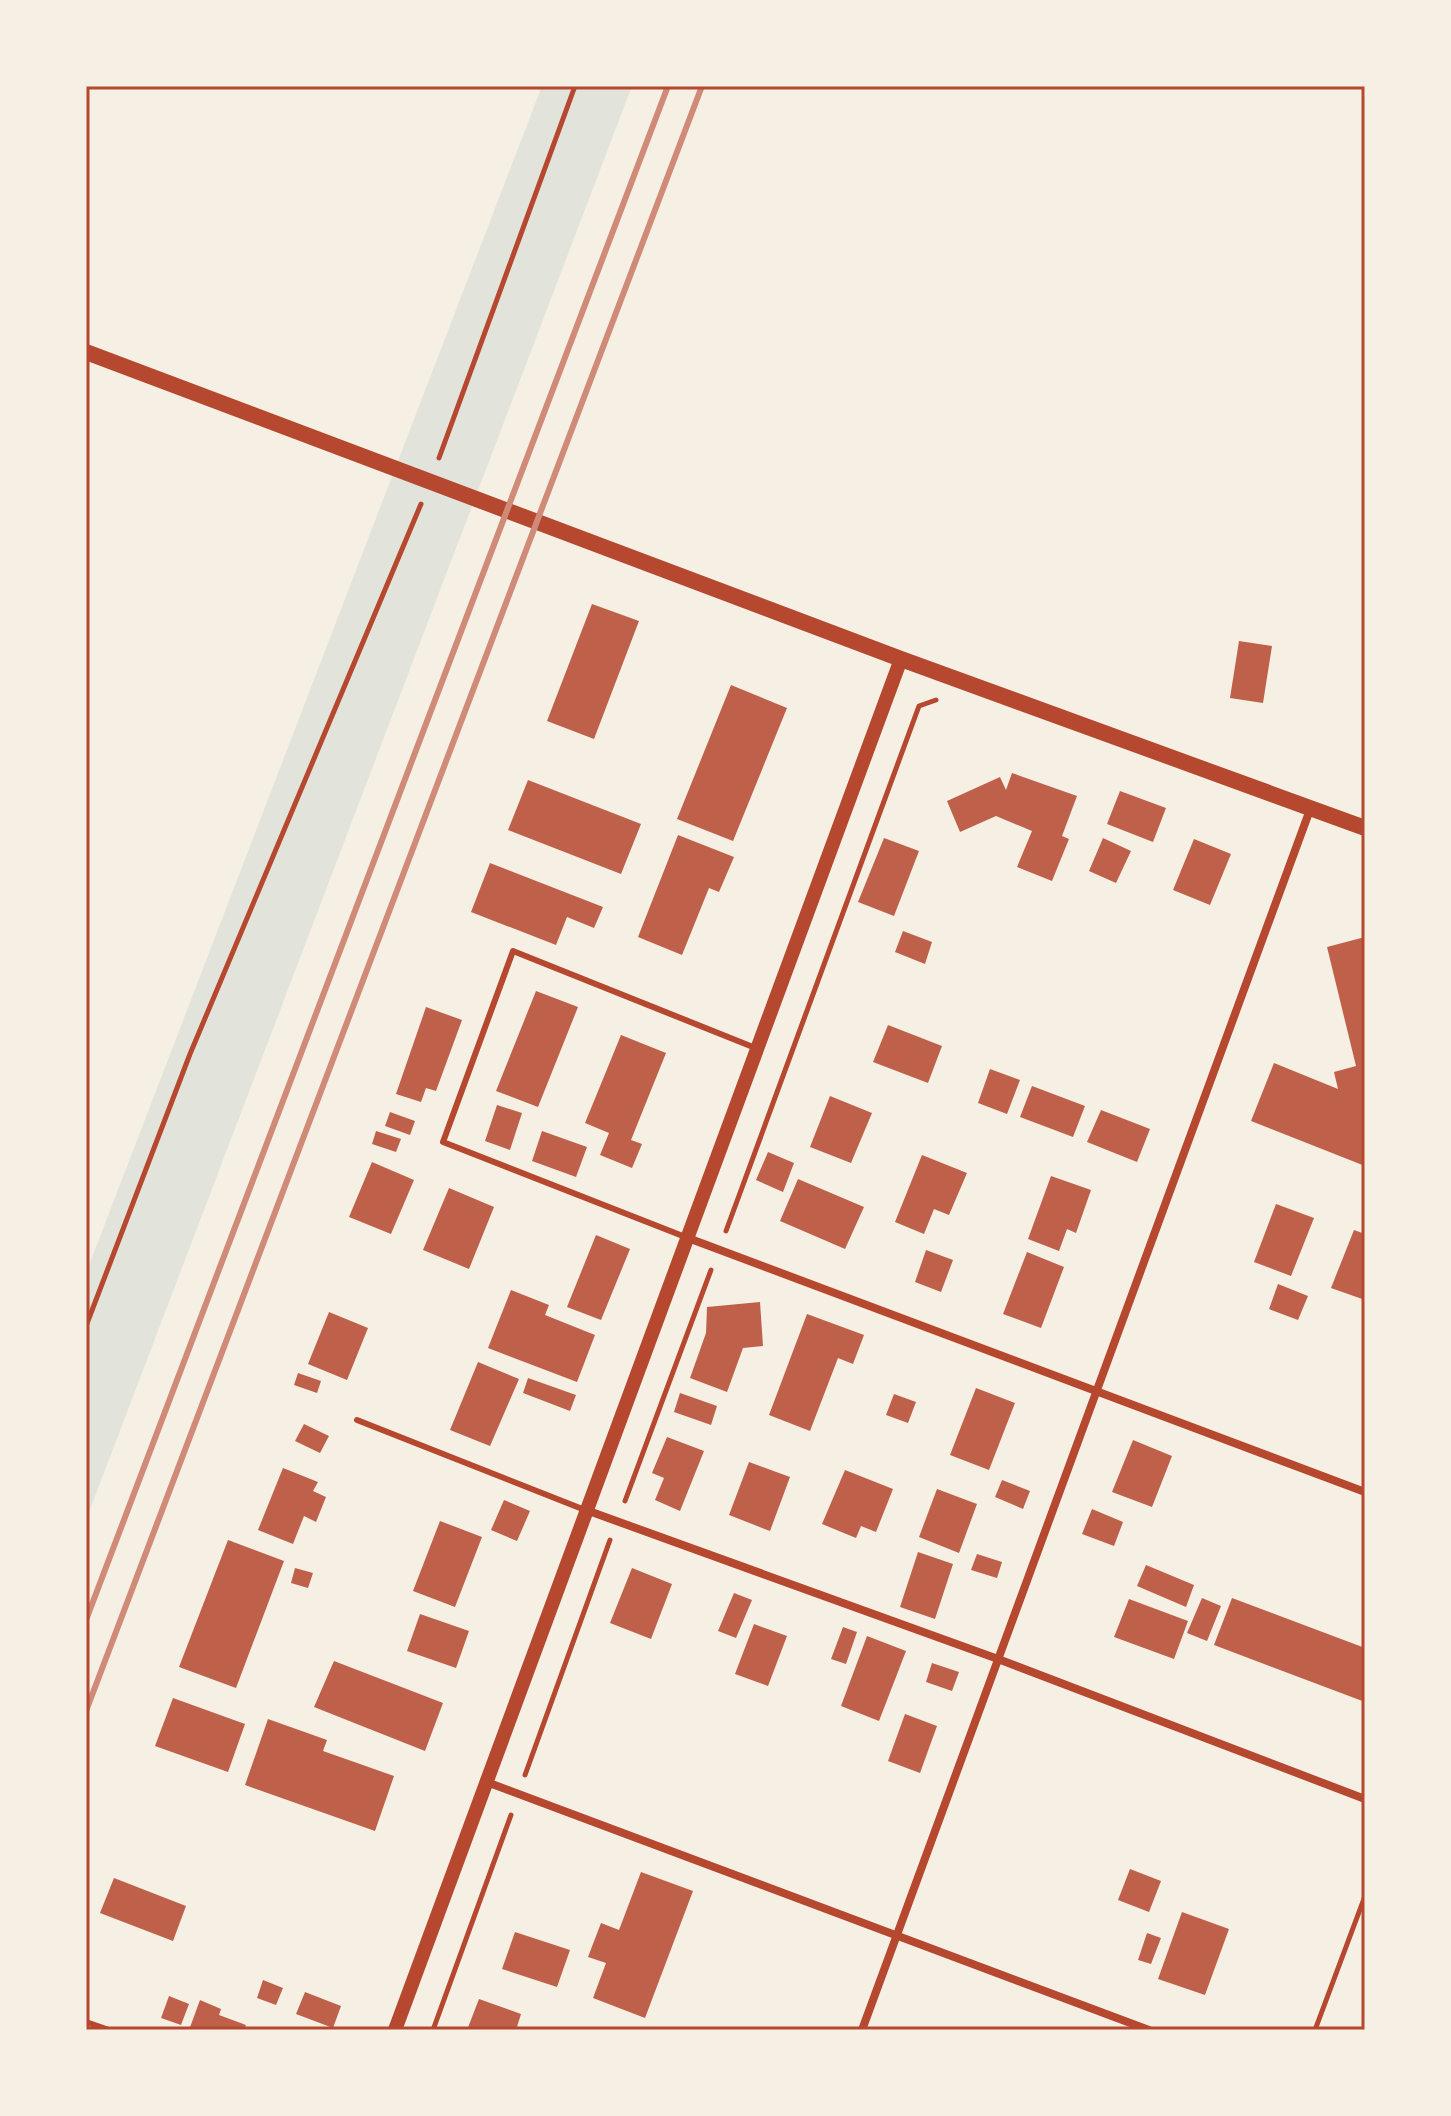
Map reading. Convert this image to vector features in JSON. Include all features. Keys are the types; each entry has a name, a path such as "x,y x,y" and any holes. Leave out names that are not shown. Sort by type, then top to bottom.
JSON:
{"main road":[{"path":"86,352 901,659 1365,828"}],"street":[{"path":"395,2030 484,1781 901,659"},
{"path":"862,2030 1311,807"},
{"path":"688,1238 1365,1492"},
{"path":"585,1510 998,1659 1365,1799"},
{"path":"484,1781 1149,2030"}],"lane":[{"path":"688,1238 443,1142 513,951 758,1049"},
{"path":"357,1420 585,1510"},
{"path":"86,2022 109,2030"}],"path":[{"path":"86,1326 190,1054 431,480 575,86"},
{"path":"433,2030 919,706 933,699 948,704"},
{"path":"1315,2030 1365,1896"}],"shaded area":[{"path":"542,86 632,86 86,1520 86,1273"}],"building":[{"path":"592,604 639,621 594,739 547,721"},
{"path":"1239,641 1272,646 1263,703 1230,698"},
{"path":"731,685 787,708 733,841 677,819"},
{"path":"1012,773 1077,796 1062,836 1069,839 1052,881 1017,867 1032,831 996,816 960,832 947,801 1000,777 1006,790"},
{"path":"528,780 641,824 621,874 508,830"},
{"path":"1120,791 1166,808 1153,842 1107,824"},
{"path":"678,835 734,857 719,892 709,888 682,955 638,937"},
{"path":"884,838 919,851 894,916 858,902"},
{"path":"1103,838 1131,851 1116,883 1089,871"},
{"path":"1194,839 1231,854 1210,905 1173,890"},
{"path":"490,863 603,907 594,928 567,917 556,945 471,912"},
{"path":"903,931 932,942 925,964 895,952"},
{"path":"1365,937 1365,1166 1251,1121 1274,1063 1338,1089 1334,1072 1356,1066 1327,947"},
{"path":"536,991 578,1007 538,1107 496,1091"},
{"path":"426,1007 462,1020 436,1091 426,1088 421,1102 396,1094"},
{"path":"888,1025 942,1046 928,1083 873,1062"},
{"path":"621,1035 666,1053 631,1140 642,1144 632,1168 600,1155 609,1133 585,1123"},
{"path":"990,1069 1020,1080 1007,1114 978,1103"},
{"path":"1032,1086 1085,1106 1073,1137 1020,1117"},
{"path":"830,1096 872,1113 851,1163 810,1147"},
{"path":"497,1105 522,1113 510,1150 485,1141"},
{"path":"1101,1110 1150,1129 1137,1162 1087,1142"},
{"path":"390,1112 415,1121 410,1135 385,1126"},
{"path":"376,1131 401,1139 396,1152 372,1144"},
{"path":"542,1131 587,1147 576,1177 532,1161"},
{"path":"768,1152 794,1163 783,1192 756,1180"},
{"path":"922,1155 967,1173 949,1215 934,1209 924,1234 895,1222"},
{"path":"372,1162 414,1180 391,1234 349,1217"},
{"path":"1051,1176 1091,1190 1076,1233 1067,1229 1059,1251 1028,1239"},
{"path":"798,1179 864,1207 845,1249 780,1221"},
{"path":"449,1188 494,1207 469,1269 423,1250"},
{"path":"1276,1204 1314,1218 1291,1276 1254,1262"},
{"path":"1354,1230 1365,1234 1365,1300 1331,1288"},
{"path":"596,1235 630,1249 601,1320 567,1307"},
{"path":"926,1250 953,1260 941,1292 915,1282"},
{"path":"1027,1252 1064,1267 1041,1328 1003,1314"},
{"path":"1278,1284 1308,1296 1298,1320 1269,1309"},
{"path":"511,1290 549,1305 545,1315 595,1335 577,1382 488,1348"},
{"path":"760,1302 763,1346 743,1348 727,1392 690,1378 706,1333 707,1307"},
{"path":"329,1312 368,1328 347,1380 308,1364"},
{"path":"807,1314 864,1335 853,1364 838,1358 810,1431 769,1415"},
{"path":"478,1362 519,1379 490,1446 450,1430"},
{"path":"298,1373 321,1381 317,1393 294,1385"},
{"path":"528,1378 576,1395 570,1411 523,1393"},
{"path":"976,1388 1015,1403 989,1470 950,1455"},
{"path":"680,1393 717,1406 711,1425 674,1412"},
{"path":"894,1394 916,1402 908,1423 886,1415"},
{"path":"304,1424 329,1436 320,1453 295,1441"},
{"path":"667,1437 704,1451 680,1511 655,1500 664,1478 652,1473"},
{"path":"1133,1440 1172,1456 1152,1507 1112,1492"},
{"path":"749,1462 790,1477 770,1531 729,1515"},
{"path":"283,1468 318,1482 313,1491 326,1497 316,1522 304,1516 293,1544 258,1530"},
{"path":"845,1470 893,1489 876,1532 861,1526 856,1538 822,1524"},
{"path":"1002,1480 1030,1491 1023,1509 995,1497"},
{"path":"937,1489 977,1504 959,1553 919,1537"},
{"path":"504,1500 530,1511 517,1541 491,1530"},
{"path":"1092,1509 1123,1522 1114,1546 1082,1534"},
{"path":"440,1521 482,1537 455,1607 413,1591"},
{"path":"228,1540 284,1561 236,1688 179,1667"},
{"path":"918,1552 953,1564 935,1619 900,1607"},
{"path":"977,1554 1002,1562 997,1578 971,1570"},
{"path":"1146,1565 1194,1585 1186,1607 1137,1586"},
{"path":"295,1568 313,1573 308,1588 291,1583"},
{"path":"632,1568 672,1584 651,1639 610,1623"},
{"path":"734,1593 752,1600 736,1638 718,1631"},
{"path":"1202,1598 1221,1606 1207,1641 1187,1633"},
{"path":"1232,1598 1365,1648 1365,1702 1214,1645"},
{"path":"1129,1599 1188,1621 1174,1659 1114,1637"},
{"path":"420,1614 469,1631 456,1668 407,1651"},
{"path":"754,1624 787,1636 768,1686 735,1674"},
{"path":"843,1627 857,1632 846,1664 831,1659"},
{"path":"867,1636 906,1651 879,1721 841,1706"},
{"path":"334,1661 443,1703 425,1751 314,1707"},
{"path":"932,1663 959,1672 952,1691 926,1682"},
{"path":"173,1698 245,1724 228,1772 155,1746"},
{"path":"905,1714 937,1726 920,1773 888,1761"},
{"path":"268,1719 327,1740 323,1751 394,1776 375,1831 245,1785"},
{"path":"1130,1869 1161,1881 1149,1912 1118,1900"},
{"path":"641,1872 693,1891 645,2018 593,1998 606,1963 588,1957 601,1923 619,1930"},
{"path":"114,1878 186,1906 173,1941 100,1913"},
{"path":"1182,1912 1229,1929 1205,1995 1158,1979"},
{"path":"515,1932 570,1950 557,1987 502,1969"},
{"path":"1147,1933 1161,1938 1151,1964 1138,1960"},
{"path":"263,1980 283,1988 276,2005 257,1998"},
{"path":"305,1992 341,2006 333,2028 296,2014"},
{"path":"169,1996 189,2004 181,2025 161,2018"},
{"path":"479,1999 521,2014 516,2030 467,2030"},
{"path":"200,2000 221,2009 219,2015 246,2025 244,2030 189,2030"}],"railway":[{"path":"86,1620 668,86"},
{"path":"86,1711 702,86"}]}
